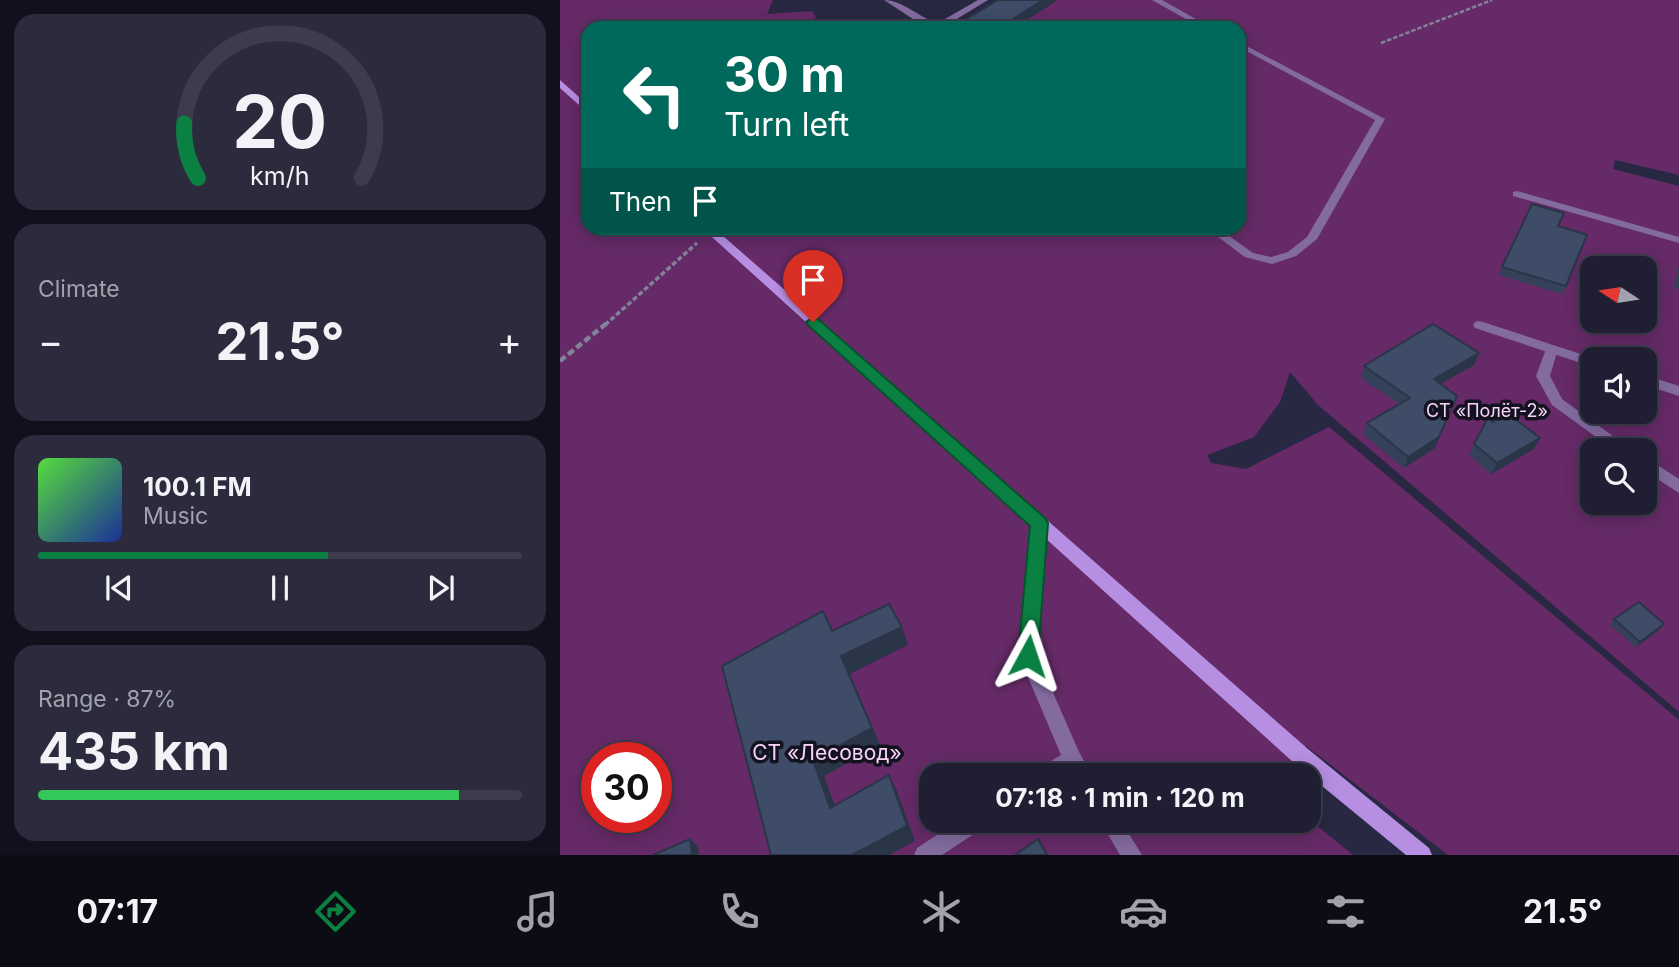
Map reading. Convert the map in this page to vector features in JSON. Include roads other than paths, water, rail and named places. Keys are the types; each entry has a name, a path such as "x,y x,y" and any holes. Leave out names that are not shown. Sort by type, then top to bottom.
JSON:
{"main road":[{"path":"560,83 581,103"},
{"path":"719,235 1301,756 1422,855"}],"street":[{"path":"888,0 922,21"},
{"path":"947,21 984,0"},
{"path":"1156,0 1195,21"},
{"path":"1222,235 1249,255 1272,261 1293,254 1311,239 1380,119 1246,48"},
{"path":"1517,194 1679,240"},
{"path":"1479,325 1580,358"},
{"path":"1552,349 1543,376 1557,402 1609,438"},
{"path":"1657,384 1679,391"},
{"path":"1657,471 1679,487"},
{"path":"1039,523 1028,656 1075,763"},
{"path":"924,855 958,833"},
{"path":"1118,833 1132,855"}],"park label":[{"name":"СТ «Полёт-2»","path":"1487,410"},
{"name":"СТ «Лесовод»","path":"827,752"}]}
